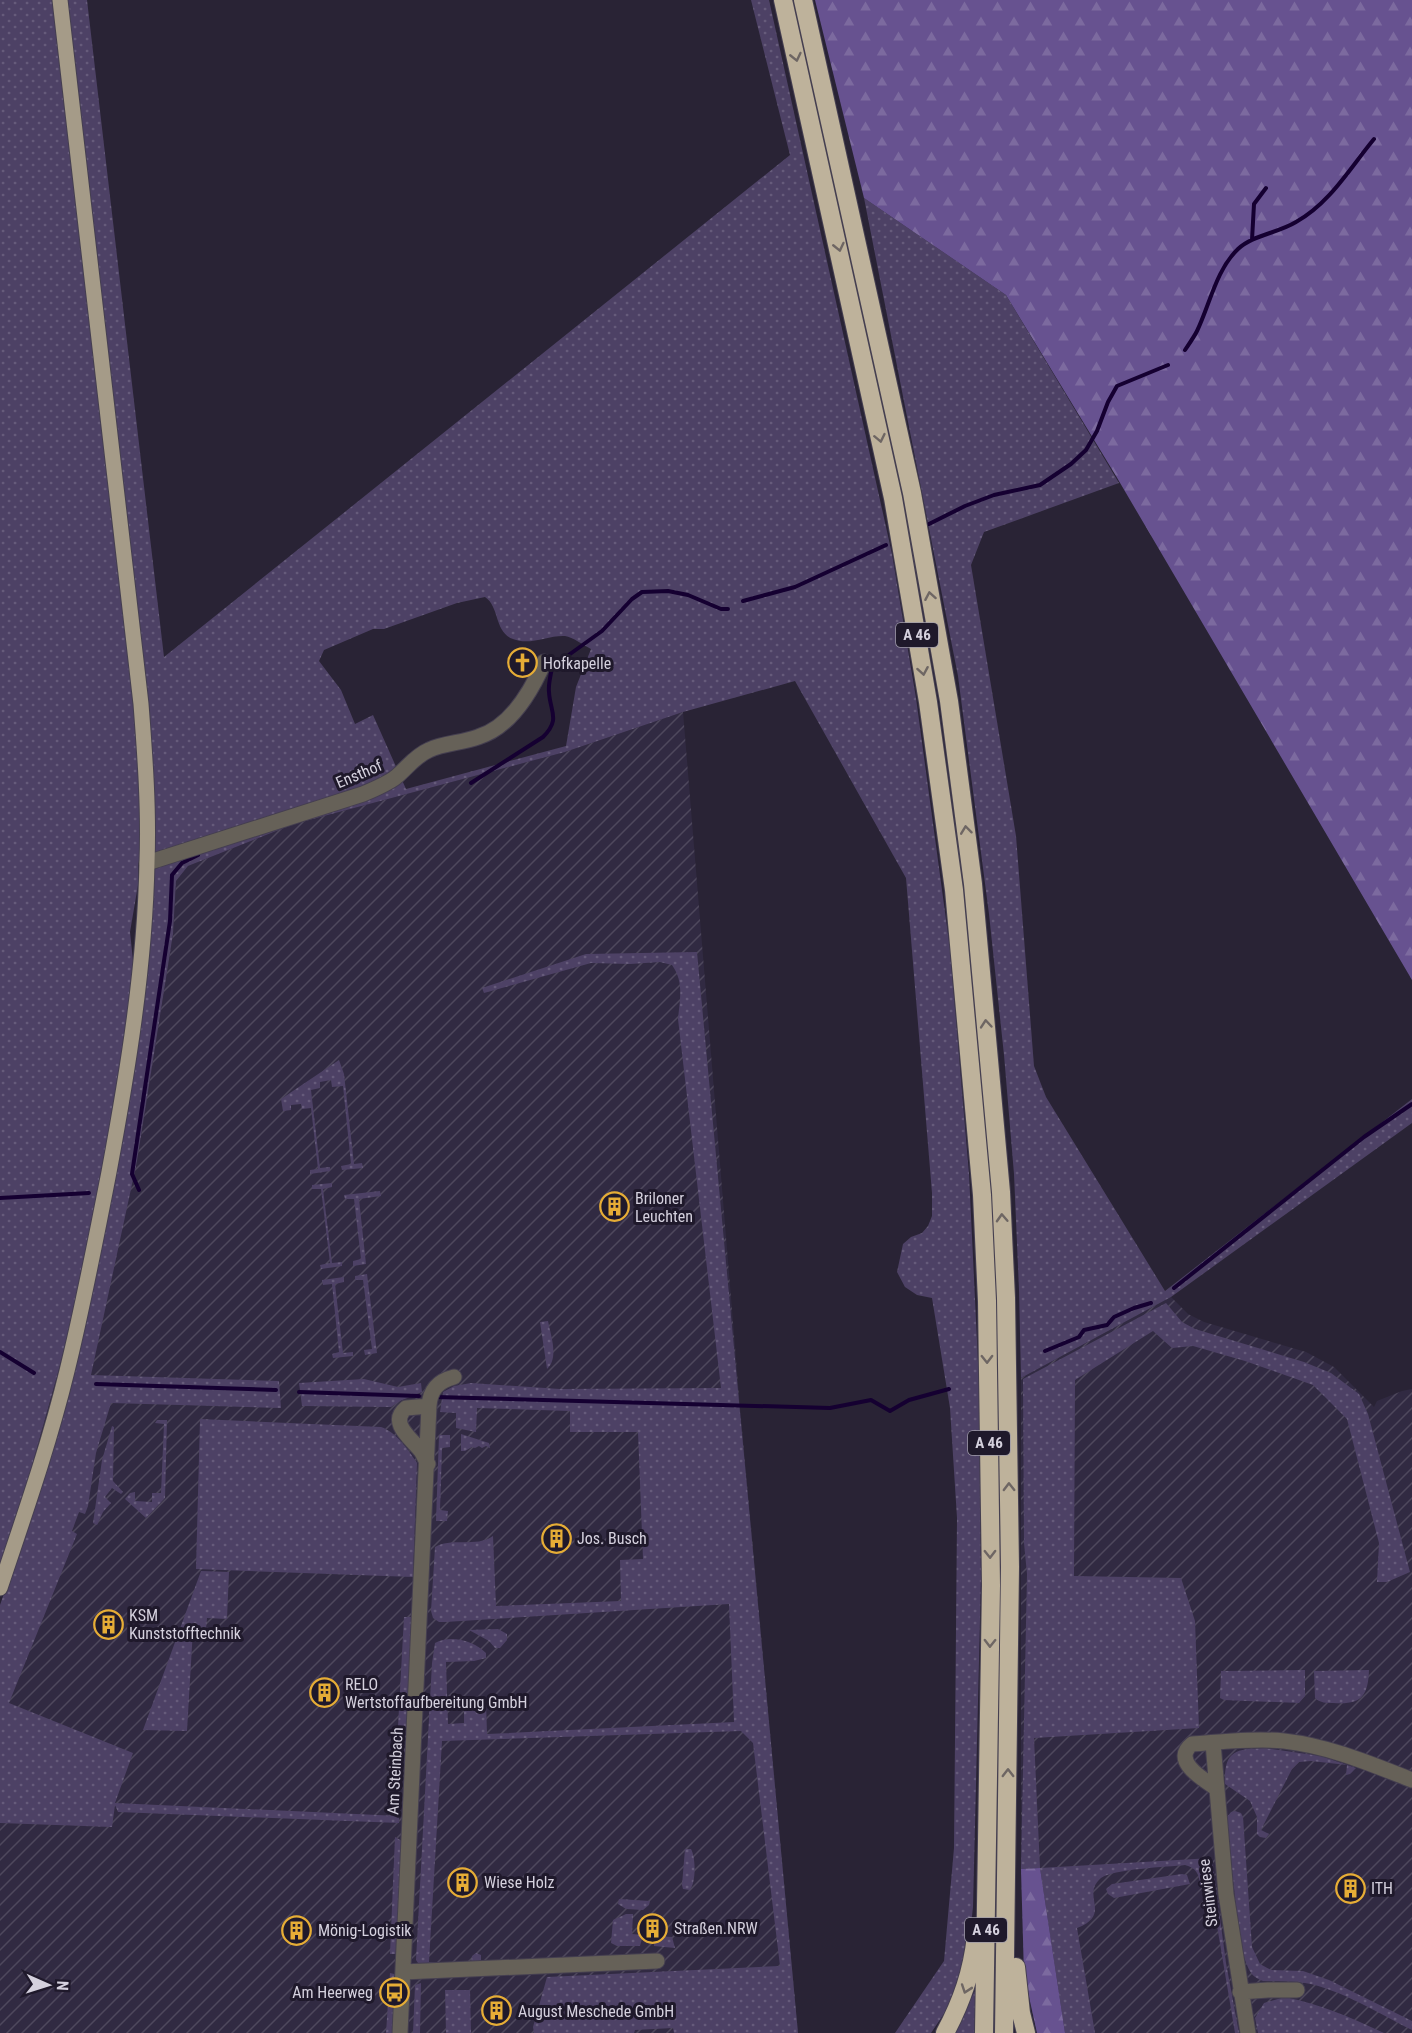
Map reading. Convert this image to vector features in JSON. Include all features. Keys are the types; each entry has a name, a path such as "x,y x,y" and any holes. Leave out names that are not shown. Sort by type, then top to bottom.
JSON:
{"highway":[{"name":"A 46","path":"783,0 893,498 928,702 954,890 982,1195 987,1300 991,1585 984,2033"},
{"name":"A 46","path":"803,0 912,493 949,702 973,884 1001,1191 1006,1298 1010,1567 1004,2033"},
{"path":"945,2033 960,2004 971,1969 988,1827"},
{"path":"1008,1831 1017,1989 1026,2033"}],"main road":[{"path":"0,1588 42,1461 61,1394 96,1236 118,1125 138,989 147,863 146,784 141,704 60,0"}],"street":[{"name":"Ensthof","path":"147,863 363,794 391,781 421,754 430,749 480,737 490,732 499,727 521,704 533,686 544,662"},
{"name":"Am Steinbach","path":"400,2033 429,1406 433,1390 446,1379 454,1377"},
{"path":"428,1464 403,1430 400,1420 406,1408 429,1406"},
{"path":"1216,1788 1192,1770 1185,1759 1187,1748 1192,1744 1256,1740 1303,1744 1342,1754 1412,1780"},
{"name":"Steinwiese","path":"1213,1743 1226,1894 1248,2033"},
{"path":"403,1972 657,1961"},
{"path":"1240,1992 1297,1990"}],"shaded area":[{"path":"0,0 87,0 164,657 790,155 751,0 769,0 892,554 916,698 950,949 969,1174 979,1383 981,1578 973,1907 968,1952 956,1996 931,2033 895,2033 944,1961 954,1848 957,1518 950,1408 932,1298 917,1295 905,1287 897,1272 903,1244 911,1237 922,1233 932,1216 906,878 795,681 683,712 565,752 294,824 188,866 176,881 173,934 137,1161 91,1375 279,1381 281,1408 111,1403 96,1453 88,1506 85,1514 79,1512 72,1531 77,1534 9,1703 133,1753 115,1803 399,1816 399,1823 118,1812 115,1805 112,1827 0,1823 0,1605 26,1530 126,1107 151,935 152,764 145,670 130,670 139,758 141,861 138,863 138,885 130,932 134,970 122,1066 73,1314 30,1473 0,1564","holes":["485,597 490,601 503,631 513,639 532,641 565,636 591,649 576,687 566,746 406,789 373,715 355,724 341,690 319,661 324,650 373,629 384,629 457,603"]},
{"path":"864,198 1006,295 1119,483 984,532 971,565 1016,836 1034,1066 1046,1097 1165,1291 1412,1099 1412,1123 1171,1297 1021,1378 1014,1174 1004,1055 989,914 958,676"},
{"path":"683,712 740,1408 798,2033 0,2033 0,1660 137,1161 173,934 176,881 188,866 294,824 565,752"},
{"path":"697,952 798,2033 674,2033 673,2028 635,2030 634,2033 534,2033 533,2027 547,1977 780,1966 753,1743 741,1731 442,1741 429,1962 471,1963 472,1956 476,1953 481,1955 481,1963 420,1966 416,1960 435,1643 448,1639 462,1640 476,1645 486,1653 486,1658 474,1661 446,1662 448,1724 464,1723 464,1704 486,1702 487,1734 734,1722 729,1604 445,1622 439,1622 433,1618 431,1611 435,1547 442,1544 486,1540 493,1536 496,1606 621,1601 620,1560 643,1559 638,1432 570,1432 570,1411 477,1408 476,1432 456,1428 456,1413 440,1412 443,1392 454,1386 471,1383 560,1389 721,1388 678,1019 680,984 676,971 672,965 660,962 591,963 484,993 482,988 586,954"},
{"path":"339,1060 344,1074 354,1164 362,1163 363,1168 342,1170 341,1166 351,1164 343,1086 332,1087 331,1080 320,1082 320,1088 311,1090 320,1168 330,1167 330,1171 310,1174 310,1170 318,1169 311,1108 302,1109 301,1104 291,1105 291,1110 283,1111 281,1099"},
{"path":"332,1183 332,1187 323,1189 332,1263 342,1262 342,1266 321,1269 320,1265 330,1263 321,1189 312,1189 312,1185"},
{"path":"380,1191 381,1196 359,1199 366,1264 353,1266 353,1261 361,1259 354,1199 345,1199 344,1195"},
{"path":"367,1274 377,1353 365,1355 364,1350 372,1349 363,1280 355,1280 355,1276"},
{"path":"344,1277 344,1282 335,1284 343,1353 353,1352 353,1356 333,1358 332,1354 339,1352 332,1284 323,1285 322,1280"},
{"path":"1171,1297 1188,1314 1204,1322 1306,1352 1334,1367 1374,1407 1377,1401 1412,1389 1412,2033 1037,2033 1024,1974 1021,1869 1021,1378"},
{"path":"1166,1303 1182,1322 1195,1329 1304,1362 1331,1373 1359,1394 1368,1414 1410,1572 1387,1582 1377,1582 1379,1543 1347,1419 1313,1385 1245,1361 1193,1346 1172,1348 1153,1331 1075,1380 1074,1576 1181,1578 1195,1621 1199,1728 1034,1738 1040,1868 1021,1869 1027,1574 1024,1543 1023,1379"},
{"path":"548,1321 553,1359 547,1369 540,1322"},
{"path":"364,1379 398,1387 421,1383 422,1392 391,1407 302,1406 299,1383"},
{"path":"200,1419 381,1427 392,1433 417,1463 413,1577 196,1569"},
{"path":"157,1420 167,1420 165,1498 146,1518 125,1499 130,1493 135,1492 135,1501 152,1502 152,1493 161,1493 164,1424 155,1423"},
{"path":"112,1426 114,1427 113,1481 123,1492 121,1494 112,1488 105,1497 111,1503 103,1512 97,1525 93,1523 102,1460"},
{"path":"461,1434 489,1443 490,1448 479,1446 461,1451"},
{"path":"439,1435 450,1435 450,1447 442,1448 440,1510 448,1511 447,1521 436,1521"},
{"path":"201,1571 229,1572 227,1619 207,1618 206,1629 193,1629 187,1731 143,1730"},
{"path":"404,1617 414,1617 406,1764 396,1763"},
{"path":"498,1629 507,1634 507,1640 500,1648 495,1648 489,1641 469,1630"},
{"path":"1305,1670 1305,1696 1299,1703 1220,1698 1221,1671"},
{"path":"1369,1670 1365,1693 1356,1701 1328,1703 1315,1698 1314,1671"},
{"path":"1265,1748 1321,1756 1356,1768 1346,1775 1347,1765 1299,1762 1292,1769 1261,1830 1269,1834 1266,1838 1260,1837 1257,1834 1257,1817 1250,1801 1225,1784 1225,1773 1226,1765 1233,1754 1246,1749"},
{"path":"1235,1811 1241,1813 1243,1817 1252,1947 1260,1964 1271,1970 1303,1971 1329,1980 1412,2021 1412,2030 1360,2003 1318,1986 1289,1981 1263,1981 1251,1973 1241,1946 1239,1933 1227,1817"},
{"path":"395,1837 402,1841 396,1954 390,1954"},
{"path":"685,1849 691,1849 694,1858 695,1870 690,1890 683,1889 682,1885"},
{"path":"1212,1858 1226,1963 1239,2033 1235,2033 1210,1884 1200,1885 1196,1872 1185,1865 1116,1872 1101,1878 1095,1885 1093,1917 1088,1923 1077,1928 1095,2033 1065,2033 1040,1868"},
{"path":"1187,1875 1190,1884 1114,1898 1108,1894 1106,1889 1112,1884"},
{"path":"619,1899 650,1901 643,1910 626,1909 618,1904"},
{"path":"626,1914 633,1914 632,1934 643,1935 640,1946 617,1946 611,1943 613,1920"},
{"path":"654,1936 672,1937 675,1948 654,1946"},
{"path":"390,1973 396,1977 393,2033 386,2033"},
{"path":"421,1983 420,2033 413,2033 415,1985"},
{"path":"976,1989 974,2033 951,2033"},
{"path":"445,1990 470,1990 471,2033 446,2033"},
{"path":"1285,1997 1336,2012 1384,2033 1258,2033 1255,2018 1264,2003"}],"green space":[{"path":"815,0 1412,0 1412,980 1116,476 1006,295 864,198"},
{"path":"1040,1868 1065,2033 1037,2033 1024,1974 1021,1869"}],"waterway":[{"path":"1185,350 1197,331 1219,277 1230,257 1244,244 1289,226 1319,205 1339,184 1374,139"},
{"path":"1252,240 1254,204 1266,188"},
{"path":"929,524 994,495 1040,485 1071,464 1086,450 1117,386 1168,365"},
{"path":"743,601 795,587 886,545"},
{"path":"471,783 543,737 553,720 549,689 552,667 602,631 632,599 642,592 668,591 688,595 721,609 728,609"},
{"path":"139,1190 132,1174 170,921 172,875 182,863 198,855"},
{"path":"1174,1288 1364,1137 1412,1104"},
{"path":"0,1198 89,1193"},
{"path":"1045,1351 1079,1337 1084,1330 1107,1325 1114,1317 1151,1303"},
{"path":"0,1352 34,1373"},
{"path":"96,1384 276,1390"},
{"path":"436,1397 830,1408 871,1400 890,1411 909,1400 949,1389"},
{"path":"299,1392 419,1396"}],"place":[{"name":"Hofkapelle","path":"522,663"},
{"name":"Briloner Leuchten","path":"614,1207"},
{"name":"Jos. Busch","path":"556,1538"},
{"name":"KSM Kunststofftechnik","path":"108,1624"},
{"name":"RELO Wertstoffaufbereitung GmbH","path":"324,1693"},
{"name":"Wiese Holz","path":"463,1882"},
{"name":"ITH","path":"1350,1888"},
{"name":"Straßen.NRW","path":"653,1928"},
{"name":"Mönig-Logistik","path":"297,1930"},
{"name":"Am Heerweg","path":"394,1992"},
{"name":"August Meschede GmbH","path":"497,2011"}]}
